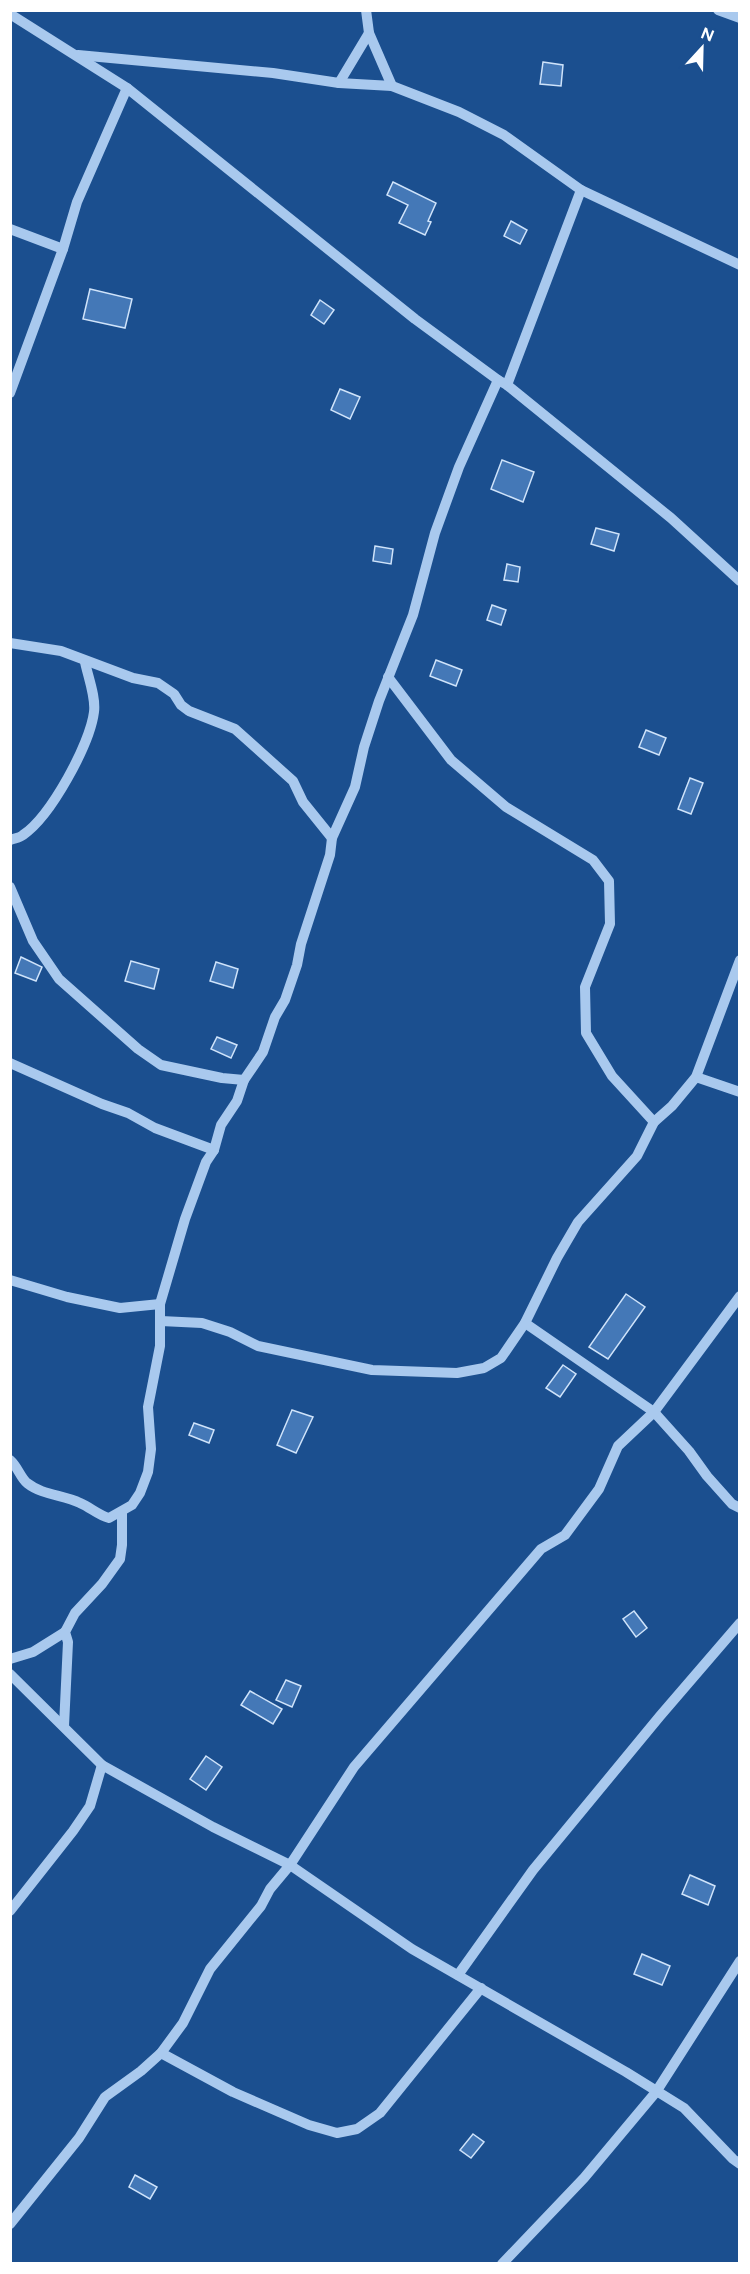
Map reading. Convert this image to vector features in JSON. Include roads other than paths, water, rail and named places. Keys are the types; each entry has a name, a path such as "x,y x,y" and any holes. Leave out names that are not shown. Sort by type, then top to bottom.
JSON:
{"street":[{"path":"366,10 369,33 392,86"},
{"path":"718,10 740,18"},
{"path":"10,14 127,88 415,319 502,383 671,518 740,581"},
{"path":"339,83 369,33"},
{"path":"75,55 273,73 339,83 392,86 459,112 504,135 581,190 740,265"},
{"path":"10,393 63,249 77,202 127,88"},
{"path":"10,1461 17,1466 26,1482 44,1492 81,1503 99,1515 109,1518 132,1505 140,1493 148,1472 151,1449 148,1407 160,1346 162,1321 160,1304 185,1219 222,1125 237,1101 244,1080 263,1052 297,965 301,944 330,855 332,838 355,787 364,747 388,677 413,615 427,558 459,466 502,383 581,190"},
{"path":"10,229 63,249"},
{"path":"10,643 61,651 85,662 133,678 158,683 174,694 181,705 189,711 235,729 293,781 303,802 332,838"},
{"path":"10,840 23,836 60,792 90,732 95,709 85,662"},
{"path":"388,677 451,760 506,807 593,860 609,881 610,924 585,987 586,1033 612,1076 654,1122"},
{"path":"10,887 33,941 59,979 138,1049 161,1065 222,1078 244,1080"},
{"path":"162,1321 202,1323 230,1332 258,1346 372,1371 457,1373 484,1368 501,1358 525,1323 557,1258 578,1222 637,1156 654,1122 679,1098 696,1077 740,960"},
{"path":"10,1064 128,1113 155,1128 214,1150"},
{"path":"696,1077 740,1092"},
{"path":"10,1280 68,1297 120,1308 160,1304"},
{"path":"10,2224 79,2138 105,2097 161,2053 183,2023 210,1969 261,1906 270,1889 290,1865 354,1767 541,1549 565,1535 599,1489 618,1446 654,1412 740,1296"},
{"path":"525,1323 654,1412 732,1504 740,1508"},
{"path":"10,1659 33,1652 65,1632 75,1613 102,1584 120,1559 122,1512"},
{"path":"458,1975 533,1870 740,1623"},
{"path":"64,1726 68,1642 65,1632"},
{"path":"10,1674 102,1765 213,1827 290,1865 412,1949 626,2072 684,2108 740,2164"},
{"path":"10,1911 90,1806 102,1765"},
{"path":"502,2264 584,2178 656,2092 740,1961"},
{"path":"161,2053 233,2092 309,2125 337,2133 357,2129 380,2113 481,1988"}]}
